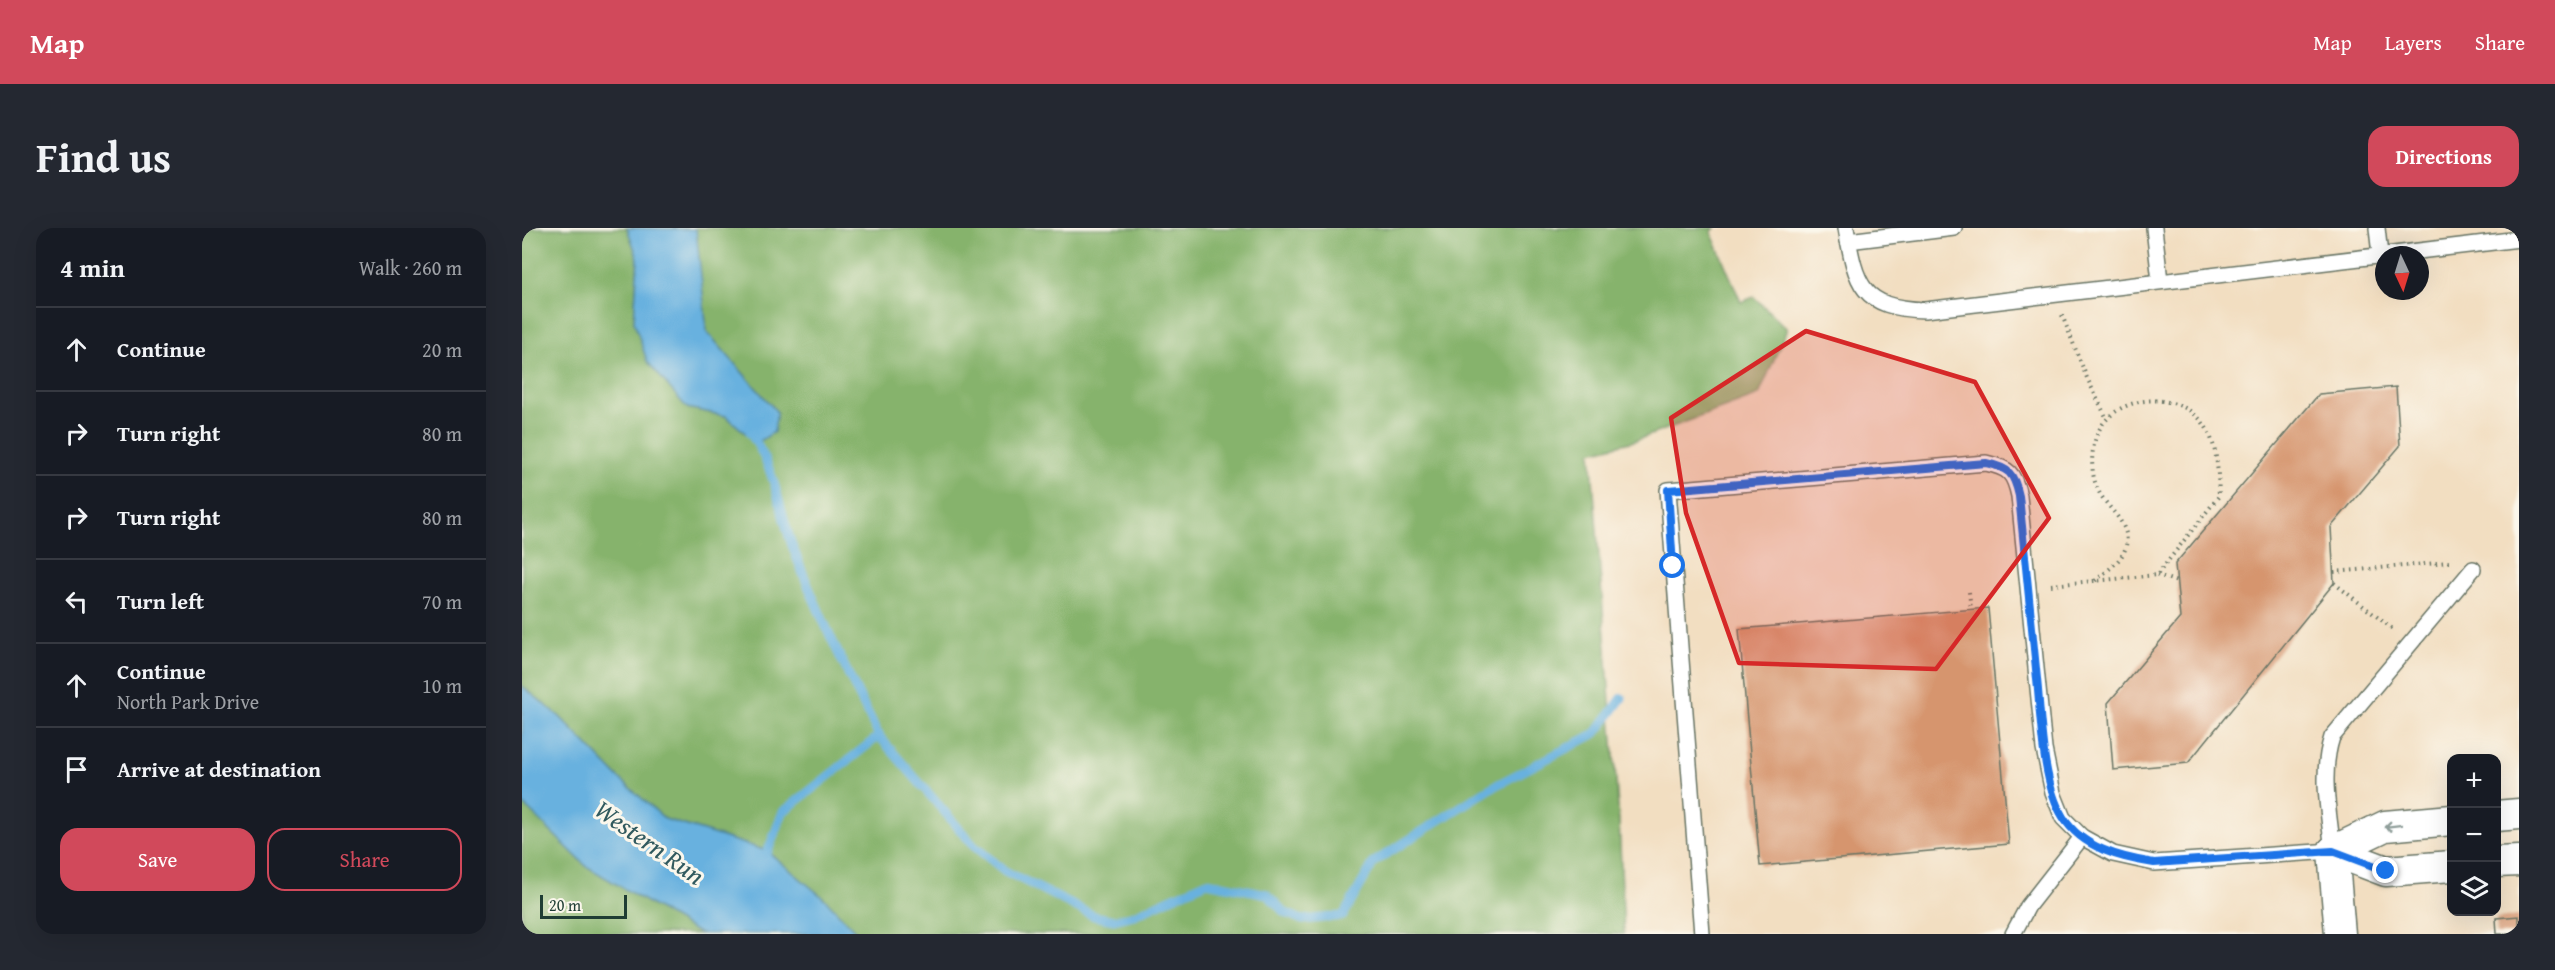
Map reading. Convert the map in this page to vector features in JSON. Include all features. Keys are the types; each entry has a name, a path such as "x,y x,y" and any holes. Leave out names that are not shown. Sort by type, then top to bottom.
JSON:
{"street":[{"path":"2501,816 2519,814"},
{"path":"2333,851 2385,826 2447,820"},
{"path":"2333,851 2386,871 2447,866"},
{"path":"2333,851 2340,934"},
{"path":"2501,862 2519,861"}],"lane":[{"path":"1954,228 1847,234 1852,264 1865,292 1898,309 1925,310 2375,256"},
{"path":"2154,228 2160,281"},
{"path":"2377,228 2379,246"},
{"path":"2429,249 2519,239"},
{"path":"1702,934 1668,490 1986,463 2002,467 2015,478 2019,496 2044,749 2053,793 2063,818 2082,837 2113,854 2154,863 2333,851 2325,777 2325,758 2332,737 2473,569"},
{"path":"2013,934 2028,906 2082,837"}],"path":[{"path":"2064,321 2087,378 2107,419"},
{"path":"2095,581 2118,561 2124,550 2126,538 2123,522 2099,493 2093,476 2092,455 2095,440 2107,419 2123,408 2154,399 2188,408 2200,419 2214,446 2219,496 2157,575"},
{"path":"2334,572 2453,561"},
{"path":"2051,585 2157,575 2177,582"},
{"path":"2334,584 2397,632"},
{"path":"1969,592 1971,609"}],"highlighted area":[{"path":"1806,331 1975,382 2049,518 1936,669 1739,663 1686,513 1671,418"}],"green space":[{"path":"522,228 627,228 638,258 634,322 687,408 726,416 757,443 777,412 707,332 695,228 1715,228 1711,232 1741,302 1754,297 1787,329 1759,395 1634,441 1591,452 1619,820 1624,934 858,934 826,900 767,851 665,819 619,778 560,717 522,686"},
{"path":"522,803 586,866 700,934 522,934"}],"water":[{"path":"627,228 696,229 707,332 777,412 774,432 757,443 726,416 687,408 647,361 634,322 638,258"},
{"name":"Western Run","path":"522,686 560,717 619,778 665,819 767,851 826,900 858,934 700,934 586,866 522,803"}],"building":[{"path":"2396,387 2400,446 2331,527 2334,583 2188,763 2113,770 2108,703 2180,618 2175,564 2319,394"},
{"path":"1988,608 2009,844 1760,866 1739,629"},
{"path":"2519,916 2519,934 2497,934 2496,918"}],"waterway":[{"path":"750,433 772,477 789,537 814,600 879,736"},
{"path":"764,861 783,812 879,736 974,846 1005,871 1094,916 1114,920 1134,915 1207,882 1267,894 1284,912 1302,920 1343,916 1374,862 1487,790 1596,733 1622,698"}],"route":[{"path":"1673,566 1668,490 1986,463 2002,467 2015,478 2019,496 2044,749 2053,793 2063,818 2082,837 2113,854 2130,860 2154,863 2333,851 2386,871"}]}
